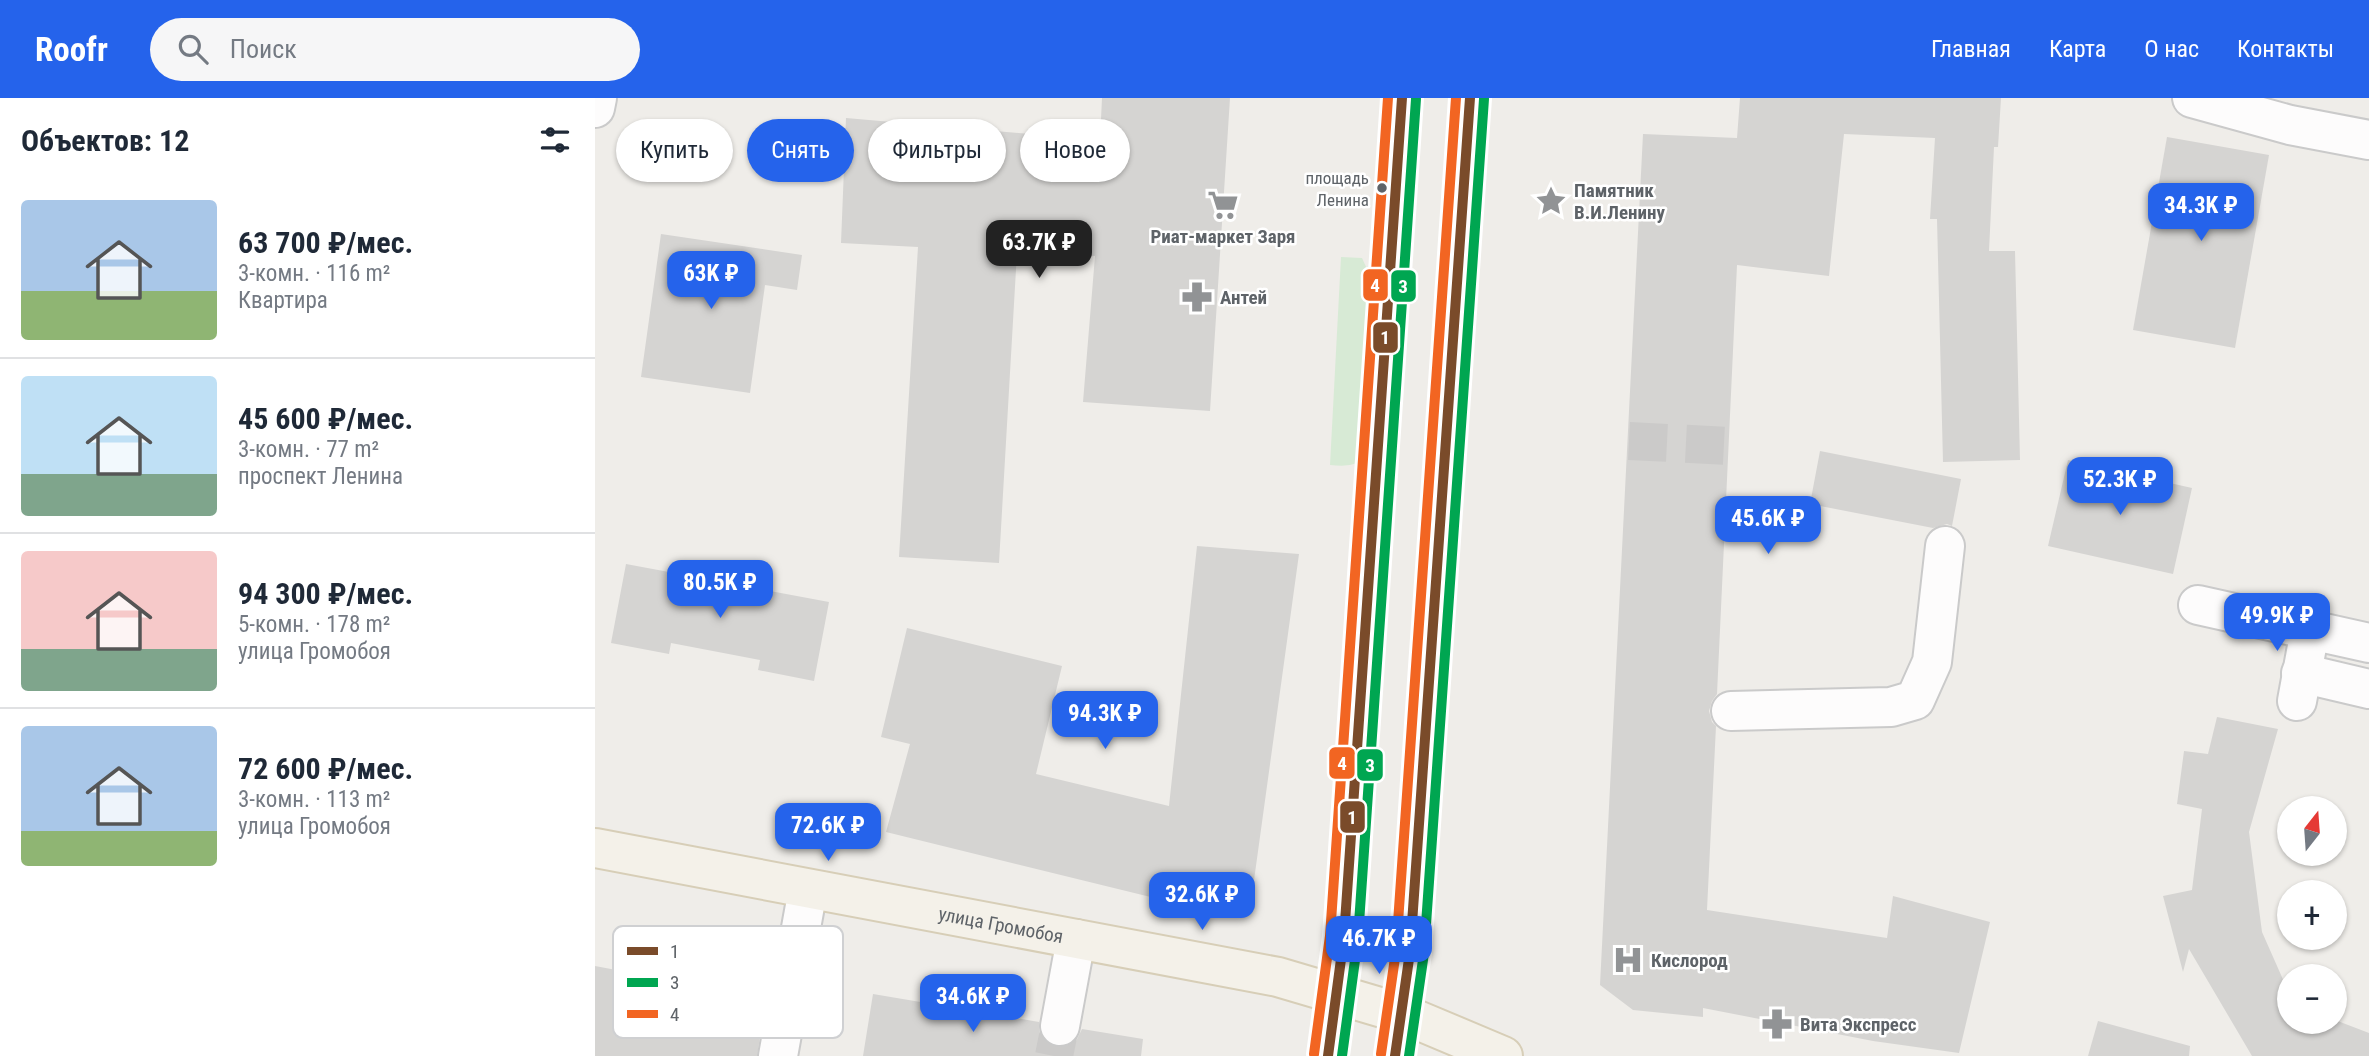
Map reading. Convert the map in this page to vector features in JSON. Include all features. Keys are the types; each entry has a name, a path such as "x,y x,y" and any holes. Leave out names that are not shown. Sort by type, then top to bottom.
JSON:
{"highway":[{"path":"1328,1056 1344,937 1402,98"},
{"path":"1395,1056 1411,952 1470,98"}],"main road":[{"name":"улица Громобоя","path":"595,848 1278,977 1403,1014 1503,1056"},
{"name":"улица Громобоя","path":"1403,1014 1464,1056"}],"street":[{"path":"595,108 597,98"},
{"path":"2192,98 2290,125 2369,140"},
{"path":"1731,711 1891,706 1916,700 1932,662 1945,546"},
{"path":"2198,605 2369,643"},
{"path":"2310,630 2299,687 2369,690"},
{"path":"801,926 808,889"},
{"path":"1060,1026 1076,939"},
{"path":"778,1056 781,1038"}],"green space":[{"path":"1341,257 1362,258 1367,269 1382,279 1363,459 1343,466 1330,465"}],"building":[{"path":"1102,98 1230,98 1210,411 1083,402 1095,256 1017,252 999,563 899,557 918,247 841,243 843,182 854,182 854,119 846,118 868,120 868,182 1006,182 1006,132 1020,133 1020,182 1130,182 1130,119 1101,119"},
{"path":"1740,98 2001,98 1998,147 1994,147 1989,251 2015,251 2020,460 1943,462 1937,219 1930,219 1935,138 1844,134 1829,276 1737,265 1717,694 1709,711 1716,726 1707,910 1887,938 1893,896 1990,922 1959,1053 1873,1041 1703,1008 1703,1017 1633,1010 1600,985 1643,134 1737,138"},
{"path":"2167,137 2269,155 2235,348 2133,330"},
{"path":"661,234 802,255 797,290 765,285 750,393 641,377"},
{"path":"1820,451 1961,479 1952,526 1947,524 1933,528 1810,504"},
{"path":"2068,460 2192,488 2173,574 2048,546"},
{"path":"1197,546 1299,554 1251,902 1224,915 886,832 910,744 881,737 907,628 1062,666 1036,774 1169,806"},
{"path":"626,564 829,602 814,681 758,670 760,660 671,643 669,654 611,643"},
{"path":"2217,717 2278,729 2249,832 2262,932 2277,966 2277,1034 2347,1034 2347,1025 2369,1033 2369,1056 2252,1056 2189,949 2183,972 2163,896 2192,890 2202,809 2177,804 2184,751 2208,754"},
{"path":"595,966 613,969 613,1038 760,1038 757,1056 595,1056"},
{"path":"873,994 1039,1022 1039,1033 1045,1042 1057,1048 1067,1047 1076,1041 1082,1029 1143,1039 1141,1056 863,1056"},
{"path":"2098,1021 2190,1046 2189,1056 2088,1056"}],"tunnel":[{"path":"1629,441 1729,446"},
{"path":"1054,1056 1060,1026"}],"transit line":[{"name":"4","path":"1314,1054 1330,936 1388,98"},
{"name":"1","path":"1328,1056 1344,937 1402,98"},
{"name":"4","path":"1381,1054 1396,951 1456,98"},
{"name":"1","path":"1395,1056 1410,952 1470,98"},
{"name":"3","path":"1342,1056 1358,938 1416,99"},
{"name":"3","path":"1409,1056 1424,953 1484,99"}],"place":[{"name":"площадь Ленина","path":"1382,188"},
{"name":"Памятник В.И.Ленину","path":"1551,201"},
{"name":"Риат-маркет Заря","path":"1223,205"},
{"name":"Антей","path":"1197,297"},
{"name":"Кислород","path":"1628,960"},
{"name":"Вита Экспресс","path":"1777,1024"}]}
